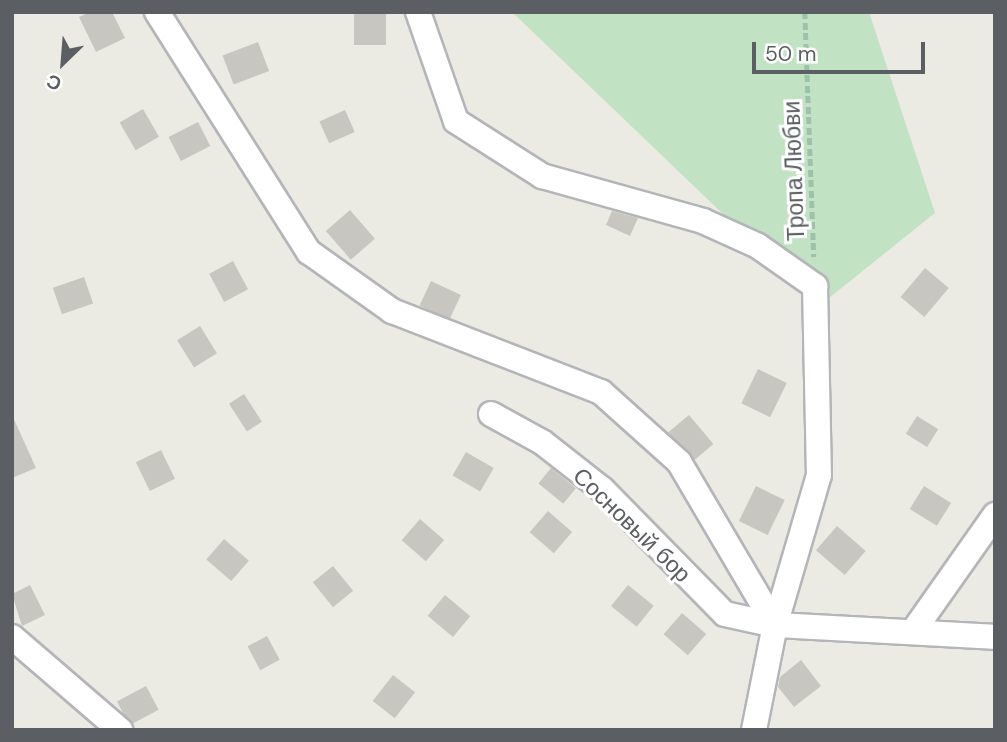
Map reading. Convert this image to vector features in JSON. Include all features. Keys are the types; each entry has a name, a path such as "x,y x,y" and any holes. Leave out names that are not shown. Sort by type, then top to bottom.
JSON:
{"street":[{"path":"157,12 309,252 392,311 601,392 679,462 775,625"},
{"path":"418,12 456,121 542,176 703,221 758,246 815,286 819,475 775,625 754,730"},
{"name":"Сосновый бор","path":"491,414 542,442 602,489 725,614 775,625 914,630 995,637"},
{"path":"914,630 995,515"},
{"path":"12,637 120,730"}],"path":[{"name":"Тропа Любви","path":"805,12 815,286"}],"green space":[{"path":"512,12 869,12 935,213 819,306"}],"building":[{"path":"90,12 112,12 125,38 96,52 79,17"},
{"path":"354,12 386,12 386,45 354,45"},
{"path":"258,42 269,71 234,85 223,56"},
{"path":"143,109 159,137 136,150 120,123"},
{"path":"345,110 355,132 329,143 319,121"},
{"path":"198,122 210,146 181,161 169,137"},
{"path":"350,210 375,239 351,260 326,231"},
{"path":"612,211 638,218 630,236 606,225"},
{"path":"233,261 248,289 224,302 209,274"},
{"path":"925,268 949,288 924,317 901,297"},
{"path":"84,277 93,303 62,314 53,288"},
{"path":"431,281 461,295 449,319 420,305"},
{"path":"200,326 217,353 194,367 177,340"},
{"path":"758,369 787,383 770,417 741,403"},
{"path":"244,394 262,422 247,431 229,404"},
{"path":"12,415 36,468 12,478"},
{"path":"689,415 713,444 693,461 668,432"},
{"path":"917,416 938,429 927,447 906,434"},
{"path":"161,450 175,479 150,491 136,462"},
{"path":"466,452 494,468 480,491 452,475"},
{"path":"551,468 576,488 563,504 538,484"},
{"path":"756,486 785,500 768,535 739,521"},
{"path":"924,486 951,503 937,526 910,509"},
{"path":"548,511 572,532 554,553 530,532"},
{"path":"420,519 444,540 426,561 402,540"},
{"path":"837,526 866,551 845,575 816,550"},
{"path":"224,539 249,561 231,581 206,559"},
{"path":"333,566 353,591 333,607 313,582"},
{"path":"30,585 45,615 22,626 12,594"},
{"path":"628,585 654,606 637,627 611,606"},
{"path":"445,595 470,616 453,637 428,616"},
{"path":"682,613 706,634 688,655 664,634"},
{"path":"267,636 280,660 260,670 248,646"},
{"path":"801,660 821,686 794,707 778,687 780,677"},
{"path":"393,675 415,692 395,718 373,701"},
{"path":"146,686 159,710 130,725 117,701"}]}
